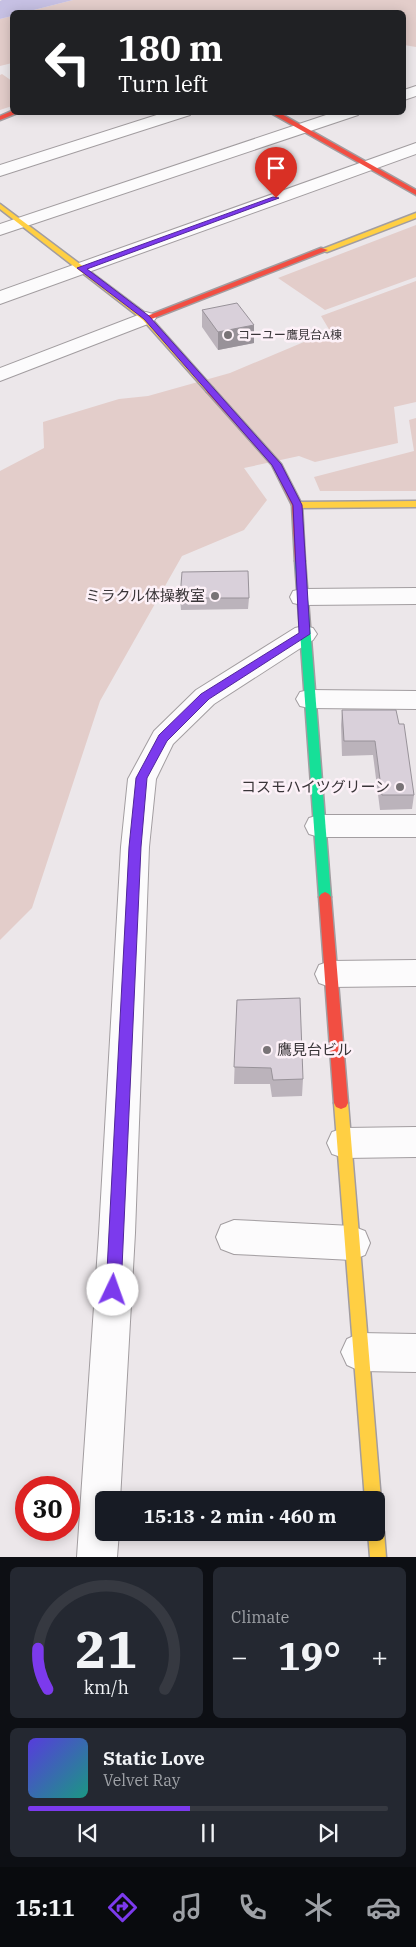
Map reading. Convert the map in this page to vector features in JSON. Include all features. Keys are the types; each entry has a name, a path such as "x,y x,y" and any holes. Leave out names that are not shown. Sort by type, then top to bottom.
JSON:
{"street":[{"path":"0,171 175,115"},
{"path":"277,115 416,192"},
{"path":"0,230 344,115"},
{"path":"0,298 416,148"},
{"path":"0,206 146,318 276,464 297,505 309,700 372,1491"},
{"path":"0,375 416,215"},
{"path":"297,505 416,504"},
{"path":"302,597 416,596"},
{"path":"97,1557 117,1233 135,847 142,778 163,738 205,697 304,634"},
{"path":"309,700 416,700"},
{"path":"319,826 416,826"},
{"path":"330,974 416,972"},
{"path":"344,1143 416,1142"},
{"path":"234,1237 352,1243"},
{"path":"360,1352 416,1353"},
{"path":"377,1541 378,1557"}],"shaded area":[{"path":"73,0 416,0 416,47 406,45 406,10 34,10"},
{"path":"73,0 34,10 10,10 10,16 0,19 0,1"},
{"path":"10,16 10,64 0,66 0,19"},
{"path":"2,74 10,80 10,107 0,110 0,75"},
{"path":"416,225 416,277 325,310 278,278"},
{"path":"416,281 416,402 394,407 398,443 315,462 299,456 244,468 267,500 244,530 182,556 100,701 32,908 0,940 0,471 44,448 43,422 119,399 148,396 230,373 330,331 321,316"},
{"path":"416,418 416,491 320,491 314,477 414,451 409,420"}],"building":[{"path":"237,303 254,325 218,332 202,310"},
{"path":"248,571 249,598 180,598 182,572"},
{"path":"342,710 396,710 399,724 404,724 414,795 382,795 375,741 344,741"},
{"name":"鷹見台ビル","path":"300,998 303,1079 273,1080 271,1068 234,1067 237,1000"}],"traffic: fast":[{"path":"300,561 325,897"}],"traffic: slow":[{"path":"0,206 146,318 210,390"},
{"path":"324,250 416,215"},
{"path":"297,505 416,504"},
{"path":"341,1103 372,1491"},
{"path":"377,1541 378,1557"}],"traffic: jam":[{"path":"0,118 10,114"},
{"path":"277,115 416,193"},
{"path":"146,318 324,250"},
{"path":"210,390 276,464 297,505 300,561"},
{"path":"325,897 341,1103"}],"place":[{"name":"コーユー鷹見台A棟","path":"228,335"},
{"name":"ミラクル体操教室","path":"215,596"},
{"name":"コスモハイツグリーン","path":"400,787"},
{"name":"鷹見台ビル","path":"267,1050"}],"route":[{"path":"113,1290 135,847 142,778 163,738 205,697 304,634 297,505 276,464 146,318 81,268 276,198"}]}
